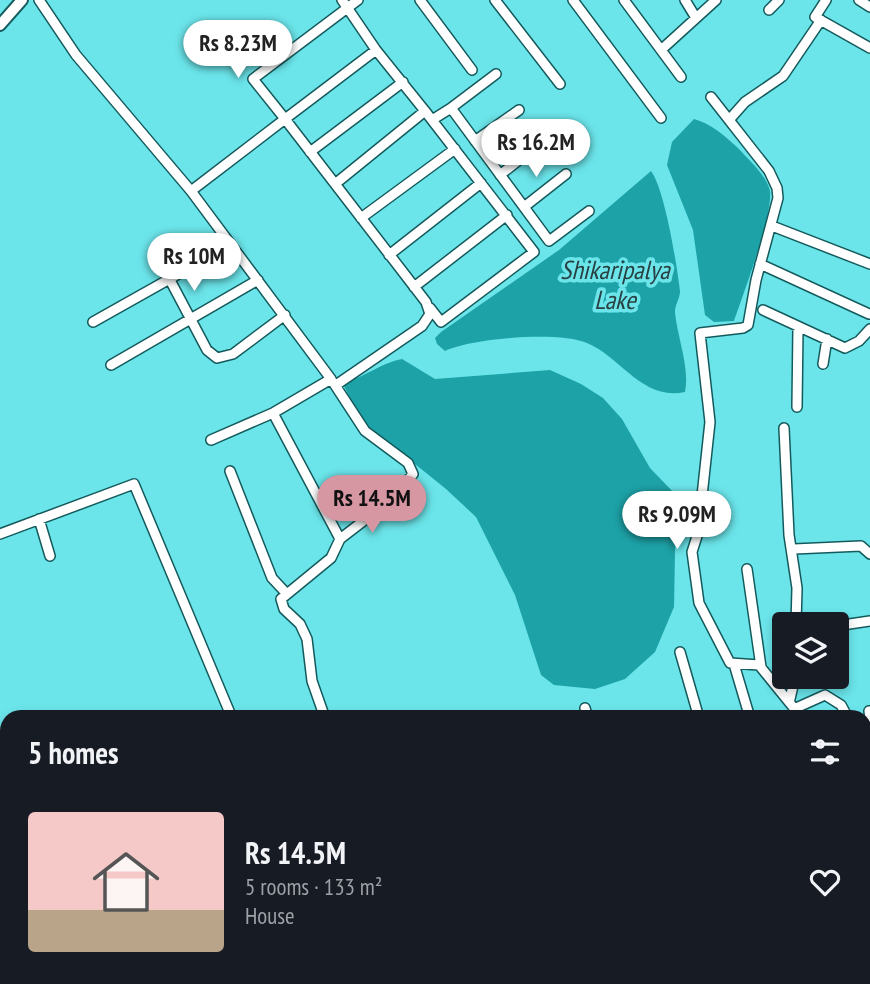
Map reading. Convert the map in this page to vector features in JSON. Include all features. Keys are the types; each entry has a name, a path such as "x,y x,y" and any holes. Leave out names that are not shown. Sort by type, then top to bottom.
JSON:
{"street":[{"path":"0,25 22,0"},
{"path":"39,0 76,55 191,191 285,315 365,431 413,470 412,477 392,499 340,539 331,558 286,593 281,602 300,624 307,639 312,681 322,710"},
{"path":"358,0 345,4 253,79 442,322 589,211"},
{"path":"419,0 472,70"},
{"path":"495,0 560,85"},
{"path":"573,0 661,118"},
{"path":"624,0 681,77"},
{"path":"685,0 696,18"},
{"path":"661,50 716,0"},
{"path":"769,10 779,0"},
{"path":"826,0 816,17 870,48"},
{"path":"859,0 870,7"},
{"path":"345,4 376,50 534,252"},
{"path":"729,120 745,102 783,76 821,20"},
{"path":"191,191 376,50"},
{"path":"432,120 496,74"},
{"path":"310,152 403,82"},
{"path":"711,97 774,181 778,198 760,264 748,325 743,328 700,333 710,422 698,533 692,552 699,603 713,633 734,664 748,710"},
{"path":"451,108 549,241"},
{"path":"475,141 519,110"},
{"path":"335,184 425,111"},
{"path":"500,175 543,141"},
{"path":"361,218 455,149"},
{"path":"524,207 566,174"},
{"path":"389,255 481,183"},
{"path":"414,287 507,215"},
{"path":"772,226 870,264"},
{"path":"93,322 205,259"},
{"path":"760,264 870,315"},
{"path":"170,280 207,350 217,358 233,354 285,315"},
{"path":"111,365 192,321 258,280"},
{"path":"211,440 273,413 333,382 422,326 430,308"},
{"path":"764,310 845,348 870,329"},
{"path":"797,407 798,327"},
{"path":"823,364 827,339"},
{"path":"273,413 340,539"},
{"path":"784,428 789,535 794,549 796,612"},
{"path":"230,471 272,578 286,593"},
{"path":"0,534 134,484 229,710"},
{"path":"39,519 50,556"},
{"path":"794,549 861,545 870,554"},
{"path":"747,569 761,667 795,710"},
{"path":"849,624 870,621"},
{"path":"680,652 697,710"},
{"path":"734,664 761,667"},
{"path":"795,689 796,710"},
{"path":"798,710 825,695 841,705 844,710"}],"water":[{"name":"Shikaripalya Lake","path":"694,119 712,127 738,148 761,174 770,191 767,218 734,321 714,322 705,315 693,230 667,165 672,142"},
{"name":"Shikaripalya Lake","path":"651,171 666,211 676,264 680,291 675,312 685,362 685,392 656,390 644,384 599,349 574,339 516,338 458,346 445,351 437,344 435,338 441,332 559,250"},
{"name":"Shikaripalya Lake","path":"402,359 435,379 550,370 581,384 603,398 622,419 650,468 676,495 674,607 655,652 625,679 595,689 554,685 541,675 515,595 476,517 359,416 342,382"}]}
